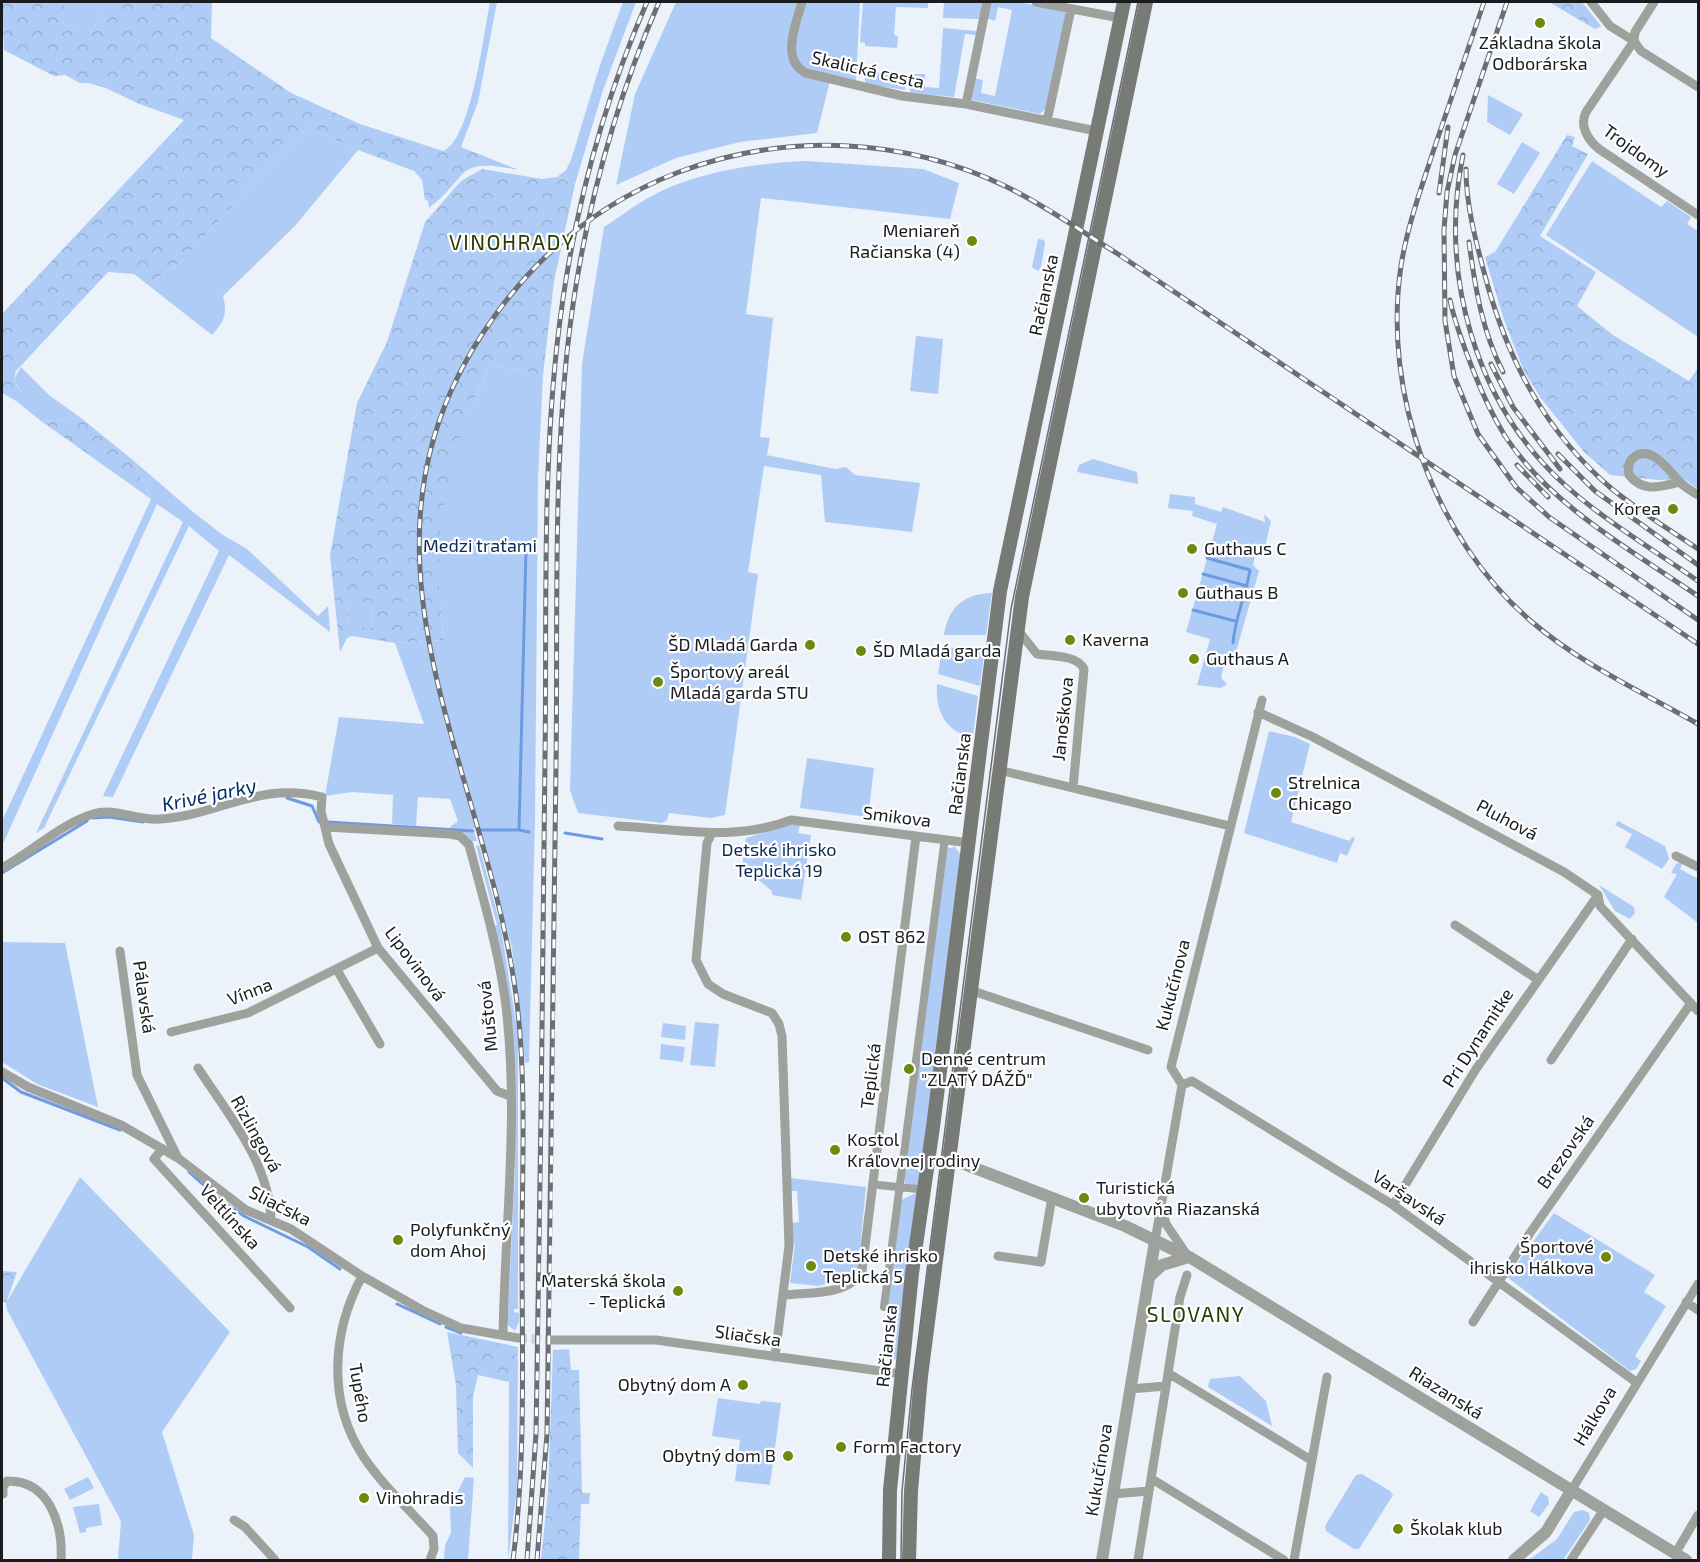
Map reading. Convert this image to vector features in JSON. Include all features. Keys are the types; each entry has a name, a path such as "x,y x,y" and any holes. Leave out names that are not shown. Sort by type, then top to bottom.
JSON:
{"main road":[{"name":"Račianska","path":"889,1560 890,1490 912,1273 970,843 1000,591 1124,2"},
{"name":"Račianska","path":"909,1560 911,1491 921,1376 951,1160 970,990 1017,629 1047,470 1146,2"}],"street":[{"name":"Skalická cesta","path":"802,2 791,49 793,62 797,69 818,77 902,96 966,104 1096,131"},
{"path":"966,104 987,2"},
{"path":"1036,2 1120,18"},
{"path":"1591,2 1610,26 1634,40 1641,51 1698,87"},
{"name":"Trojdomy","path":"1654,2 1635,32 1634,40 1586,112 1583,119 1586,134 1599,149 1698,215"},
{"path":"1047,121 1071,9"},
{"path":"1680,482 1650,489 1640,486 1629,475 1630,462 1635,456 1644,453 1659,459 1680,482 1698,495"},
{"name":"Janoškova","path":"1017,629 1037,654 1071,659 1079,662 1084,669 1073,788"},
{"name":"Kukučínova","path":"1102,1560 1182,1085 1172,1067 1262,700"},
{"name":"Pluhová","path":"1258,712 1504,837 1598,895 1600,906 1698,1011"},
{"name":"Janoškova","path":"999,770 1230,826"},
{"name":"Lipovinová","path":"2,868 92,814 110,811 143,819 161,819 189,814 265,793 284,791 322,797 321,811 329,844 378,948 497,1091 510,1096"},
{"name":"Smikova","path":"618,826 743,834 766,830 791,820 970,843"},
{"name":"Muštová","path":"326,827 450,834 460,836 469,845 503,987 510,1096 511,1173 503,1335"},
{"path":"712,833 707,843 696,960 708,984 723,994 772,1013 779,1024 782,1036 789,1245 785,1295 775,1357"},
{"name":"Teplická","path":"785,1295 841,1288 850,1285 862,1271 916,836"},
{"path":"884,1307 944,845"},
{"path":"1676,856 1698,867"},
{"name":"Pri Dynamitke","path":"1393,1205 1476,1069 1537,978 1598,895"},
{"path":"1455,925 1537,978"},
{"path":"1551,1060 1632,939"},
{"name":"Vínna","path":"171,1032 248,1013 378,948"},
{"name":"Pálavská","path":"120,951 137,1075 178,1158"},
{"path":"337,970 380,1044"},
{"path":"970,990 1148,1050"},
{"name":"Brezovská","path":"1473,1322 1498,1280 1690,1003"},
{"name":"Rizlingová","path":"198,1068 256,1161 268,1193 271,1220"},
{"name":"Sliačska","path":"2,1072 28,1087 121,1125 178,1158 246,1210 310,1240 362,1276 442,1320 461,1328 518,1338"},
{"name":"Varšavská","path":"1182,1085 1192,1081 1393,1205 1636,1382"},
{"name":"Veltlínska","path":"162,1149 154,1159 290,1308"},
{"name":"Riazanská","path":"951,1160 1052,1197 1188,1256 1682,1558"},
{"path":"878,1185 918,1189"},
{"path":"998,1256 1041,1262 1052,1197"},
{"name":"Riazanská","path":"1161,1205 1166,1224 1188,1256"},
{"path":"1148,1278 1162,1265 1188,1256"},
{"path":"1138,1560 1168,1373 1187,1275"},
{"name":"Tupého","path":"362,1276 349,1301 339,1341 339,1385 344,1415 351,1434 370,1466 433,1536 434,1549 430,1560"},
{"name":"Hálkova","path":"1514,1560 1546,1532 1698,1284"},
{"path":"1686,1302 1698,1310"},
{"name":"Sliačska","path":"552,1340 656,1340 902,1374"},
{"path":"1168,1373 1311,1460"},
{"path":"1294,1560 1327,1377"},
{"path":"1130,1389 1166,1386"},
{"path":"3,1494 3,1487 7,1481 16,1481 43,1494 60,1525 63,1538 62,1560"},
{"path":"1113,1494 1151,1484 1284,1560"},
{"path":"1571,1560 1603,1510"},
{"path":"1682,1558 1698,1515"},
{"path":"234,1520 245,1527 275,1560"}],"green space":[{"path":"2,2 65,2 63,22 79,31 92,31 106,2 212,2 211,38 291,93 360,124 443,151 461,147 519,170 483,166 472,168 465,172 429,208 428,201 425,200 422,180 414,171 358,150 307,127 179,263 148,285 134,274 108,272 16,371 14,379 20,393 16,401 2,393 2,314 184,120 137,103 106,88 80,83 65,75 54,76 4,50"},
{"path":"65,2 106,2 92,31 79,31 62,22"},
{"path":"490,2 497,2 478,102 461,147 443,151 453,143 469,107"},
{"path":"623,2 636,2 603,90 575,184 557,177 566,170 571,160 600,65"},
{"path":"676,2 860,2 856,82 831,77 817,133 740,142 676,158 616,185 635,94"},
{"path":"863,2 928,2 928,8 896,7 894,35 898,36 897,48 865,46 865,43 860,42"},
{"path":"944,2 984,2 979,19 977,19 943,18"},
{"path":"989,2 1019,2 1067,12 1045,109 1040,114 972,100 974,78 983,80 981,93 995,96 1012,10 998,7 995,21 986,18"},
{"path":"1549,2 1582,2 1601,26 1595,29"},
{"path":"943,28 977,31 977,35 965,34 954,97 911,93 909,87 911,74 925,74 925,87 939,88"},
{"path":"863,72 907,74 905,90 866,84"},
{"path":"1488,95 1523,114 1510,135 1487,122"},
{"path":"307,127 358,150 294,227 223,296 224,317 212,335 148,285 179,263"},
{"path":"1567,135 1575,137 1572,146 1588,154 1540,236 1596,272 1577,306 1613,335 1689,381 1698,368 1698,489 1684,479 1659,480 1610,475 1584,452 1540,397 1524,371 1504,320 1485,257 1495,252"},
{"path":"1522,142 1540,153 1514,194 1497,184"},
{"name":"Športový areál Mladá garda STU","path":"807,161 923,169 959,183 950,219 761,198 746,314 773,318 760,437 770,438 767,455 835,469 846,467 855,475 920,483 912,532 825,522 821,475 764,466 748,572 758,574 725,815 711,818 669,813 667,820 662,823 578,813 570,790 582,364 604,227 646,199 684,182 745,167"},
{"path":"1592,161 1661,207 1667,201 1691,217 1687,224 1698,231 1698,337 1546,235"},
{"path":"482,169 542,179 557,177 575,184 554,281 543,375 490,365 474,401 452,467 445,499 439,565 444,640 395,643 352,636 347,638 340,652 330,556 357,403 387,342 425,222 461,181","holes":["348,602 371,602 372,628 349,628"]},
{"path":"1038,239 1044,240 1045,244 1041,267 1038,271 1032,267"},
{"path":"916,336 943,339 938,394 910,391"},
{"name":"Medzi traťami","path":"490,365 543,375 538,478 535,820 529,1062 525,1063 512,948 479,827 473,828 477,841 470,842 453,832 450,827 458,821 450,799 418,797 416,826 392,824 393,795 352,792 325,796 339,717 424,724 395,643 444,640 438,558 444,496 461,433"},
{"path":"21,367 49,395 81,418 41,421 16,401 19,389 14,379"},
{"path":"81,418 134,461 151,499 41,421"},
{"path":"1093,459 1137,472 1138,484 1077,472 1079,465"},
{"path":"134,461 193,512 223,535 247,549 318,616 328,606 330,632 229,555 113,797 103,796 219,551 189,526 44,828 36,833 183,522 157,504 2,846 2,821 151,499"},
{"path":"1170,494 1195,497 1195,504 1221,512 1223,507 1265,522 1264,514 1271,521 1265,547 1260,553 1256,552 1253,565 1259,571 1234,659 1228,666 1224,665 1221,678 1227,684 1221,688 1197,685 1210,639 1186,632 1217,524 1192,516 1193,511 1168,508"},
{"path":"992,593 986,635 944,635 949,617 959,604 973,596"},
{"path":"348,602 371,602 372,628 349,628"},
{"path":"985,647 980,686 938,674 942,648"},
{"path":"937,684 978,696 973,736 955,731 944,719 938,702"},
{"name":"Strelnica Chicago","path":"1269,731 1295,737 1310,744 1291,822 1350,841 1352,837 1355,838 1347,856 1340,853 1337,863 1244,833"},
{"path":"807,758 874,768 868,817 800,808"},
{"path":"1618,821 1665,846 1669,859 1662,869 1625,847 1632,834 1615,825"},
{"name":"Detské ihrisko Teplická 19","path":"788,825 800,825 798,833 811,835 801,900 772,895 772,891 742,867 746,838"},
{"path":"479,845 501,928 518,1035 518,1309 514,1309 514,1312 519,1313 519,1321 515,1331 508,1325 515,1172 514,1104 493,926 497,925 476,846"},
{"path":"954,846 961,855 919,1186 906,1184 904,1180 945,847"},
{"path":"1683,863 1680,869 1698,879 1698,923 1664,897 1677,874 1671,873 1676,864"},
{"path":"1599,885 1634,907 1635,913 1630,919 1615,911"},
{"path":"2,942 65,943 98,1107 37,1084 2,1062"},
{"path":"695,1022 719,1024 715,1067 690,1065"},
{"path":"663,1023 686,1026 685,1040 661,1037"},
{"path":"661,1044 685,1047 683,1062 660,1059"},
{"path":"80,1177 230,1332 162,1432 194,1535 192,1560 118,1560 121,1521 7,1310 6,1303"},
{"path":"790,1178 866,1187 858,1268 844,1278 829,1280 829,1283 819,1286 790,1283 795,1244 792,1243 791,1223 799,1222 797,1191 790,1191"},
{"path":"918,1192 899,1355 891,1364 898,1309 887,1307 901,1200"},
{"path":"1554,1213 1655,1275 1644,1292 1666,1306 1635,1356 1641,1361 1636,1369 1630,1371 1507,1277"},
{"path":"2,1271 17,1272 6,1303 2,1301"},
{"path":"447,1332 518,1347 509,1382 478,1375 473,1396 473,1468 458,1453 456,1385"},
{"path":"518,1347 517,1489 508,1560 509,1382"},
{"path":"569,1349 571,1370 579,1370 582,1493 590,1493 589,1504 581,1504 579,1560 541,1560 548,1491 553,1350"},
{"path":"1240,1376 1266,1401 1272,1426 1208,1387 1210,1379"},
{"path":"718,1398 760,1404 761,1401 781,1403 770,1485 735,1481 740,1440 712,1436"},
{"path":"1362,1474 1393,1495 1359,1549 1354,1549 1326,1531 1325,1526 1356,1475"},
{"path":"88,1477 94,1488 70,1500 64,1489"},
{"path":"465,1477 474,1478 468,1560 444,1560 445,1545 451,1533 450,1507"},
{"path":"1541,1492 1548,1497 1549,1504 1539,1517 1530,1511"},
{"path":"99,1504 102,1525 86,1528 86,1532 80,1533 73,1507"},
{"path":"1583,1510 1589,1513 1590,1520 1563,1560 1529,1560 1557,1539 1574,1512"}],"waterway":[{"path":"526,549 519,830 529,832"},
{"path":"1207,558 1250,570 1233,643"},
{"path":"1203,574 1247,586"},
{"path":"1193,610 1235,621"},
{"name":"Krivé jarky","path":"287,798 312,806 319,822"},
{"name":"Krivé jarky","path":"93,818 109,817 143,822"},
{"name":"Krivé jarky","path":"2,873 87,821"},
{"name":"Krivé jarky","path":"328,822 473,831"},
{"path":"481,830 519,830"},
{"path":"565,833 602,839"},
{"path":"2,1078 21,1092 120,1130"},
{"path":"189,1172 217,1197 244,1216 308,1247 340,1269"},
{"path":"397,1304 440,1324"},
{"path":"446,1327 461,1333"}],"tunnel":[{"path":"518,1338 552,1340"}],"tram line":[{"path":"901,1560 902,1491 912,1389 1011,609 1138,2"}],"railway":[{"path":"527,1560 536,1434 546,551 552,396 570,257 589,170 615,85 647,2"},
{"path":"537,1560 547,1434 557,559 563,403 573,307 589,218 612,129 659,2"},
{"path":"1484,2 1419,194 1401,266 1397,314 1400,363 1408,412 1423,460 1442,506 1468,549 1497,588 1532,622 1571,651 1612,677 1698,724"},
{"path":"1507,2 1455,155 1447,192 1444,230 1445,321 1454,376 1478,434 1516,487 1549,517 1698,620"},
{"path":"1439,193 1448,127"},
{"path":"513,1560 520,1484 522,1407 522,1059 516,995 499,907 451,737 431,653 420,570 423,486 446,402 494,317 512,293 553,250 599,213 651,184 679,172 720,159 761,150 803,146 844,146 886,150 927,158 968,170 1036,202 1118,254 1698,644"},
{"path":"1463,155 1457,200 1456,245 1461,290 1471,334 1486,376 1507,415 1534,452 1565,485 1613,523 1698,581"},
{"path":"1466,169 1472,221 1493,303 1516,363 1531,391 1566,443 1588,467 1622,497 1698,549"},
{"path":"1469,242 1485,325 1503,372"},
{"path":"1450,300 1460,335 1484,395 1505,436 1524,461 1545,484 1594,525 1698,596"},
{"path":"1491,364 1513,407 1560,469"},
{"path":"1558,454 1595,491 1698,565"},
{"path":"1517,465 1548,497"}],"place":[{"name":"Základna škola Odborárska","path":"1540,23"},
{"name":"Meniareň Račianska (4)","path":"972,241"},
{"name":"Korea","path":"1673,509"},
{"name":"Guthaus C","path":"1192,549"},
{"name":"Guthaus B","path":"1183,593"},
{"name":"Kaverna","path":"1070,640"},
{"name":"ŠD Mladá Garda","path":"810,645"},
{"name":"ŠD Mladá garda","path":"861,651"},
{"name":"Guthaus A","path":"1194,659"},
{"name":"Športový areál Mladá garda STU","path":"658,682"},
{"name":"Strelnica Chicago","path":"1276,793"},
{"name":"OST 862","path":"846,937"},
{"name":"Denné centrum \"ZLATÝ DÁŽĎ\"","path":"909,1069"},
{"name":"Kostol Kráľovnej rodiny","path":"835,1150"},
{"name":"Turistická ubytovňa Riazanská","path":"1084,1198"},
{"name":"Polyfunkčný dom Ahoj","path":"398,1240"},
{"name":"Športové ihrisko Hálkova","path":"1606,1257"},
{"name":"Detské ihrisko Teplická 5","path":"811,1266"},
{"name":"Materská škola - Teplická","path":"678,1291"},
{"name":"Obytný dom A","path":"743,1385"},
{"name":"Form Factory","path":"841,1447"},
{"name":"Obytný dom B","path":"788,1456"},
{"name":"Vinohradis","path":"364,1498"},
{"name":"Školak klub","path":"1398,1529"}],"district":[{"name":"VINOHRADY","path":"512,243"},
{"name":"SLOVANY","path":"1196,1315"}]}
